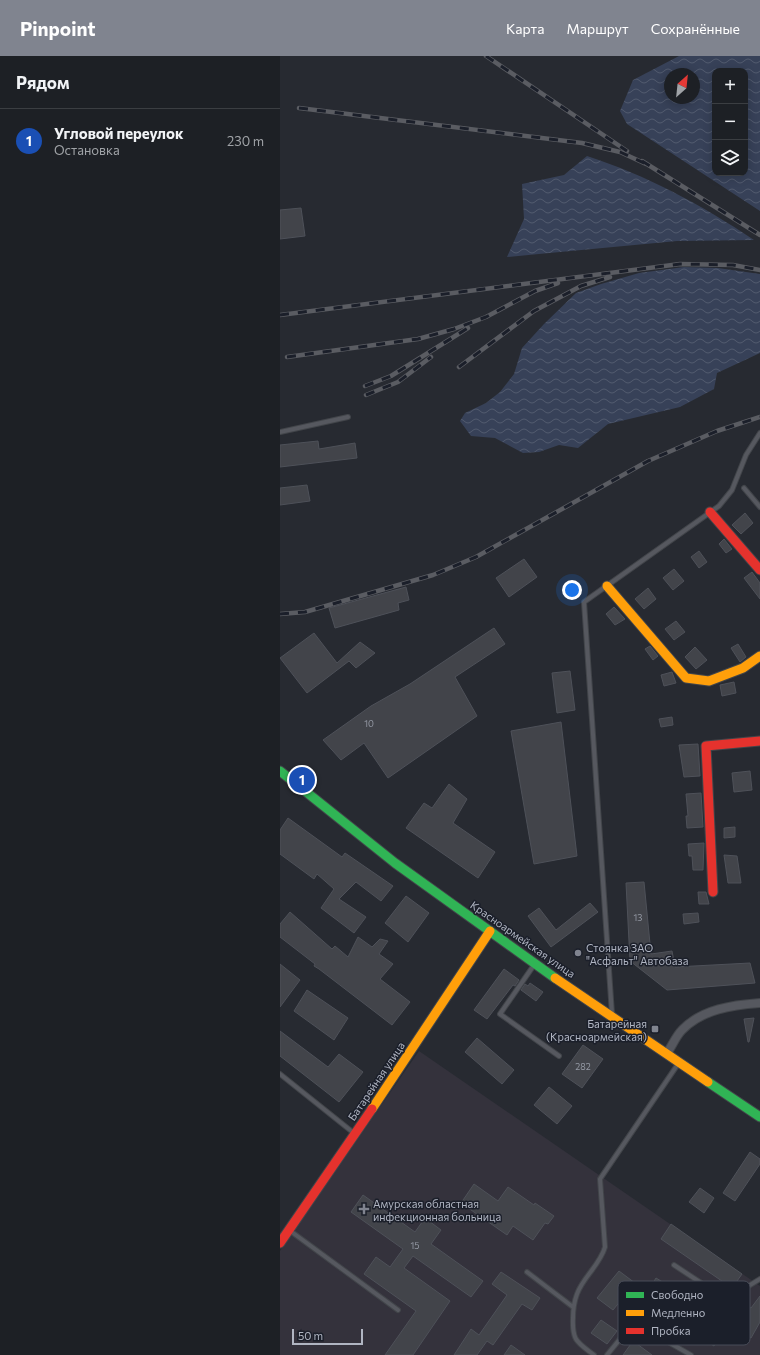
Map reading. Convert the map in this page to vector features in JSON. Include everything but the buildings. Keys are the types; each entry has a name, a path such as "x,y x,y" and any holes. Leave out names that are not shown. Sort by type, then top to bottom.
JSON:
{"street":[{"path":"710,512 760,570"},
{"path":"607,586 686,678 709,681 743,668 760,656"},
{"path":"713,892 706,746 760,741"},
{"name":"Красноармейская улица","path":"280,771 341,823 490,931 760,1117"},
{"name":"Батарейная улица","path":"280,1243 355,1134 490,931"},
{"path":"667,1054 682,1030 706,1014 725,1007 760,1002"}],"lane":[{"path":"280,432 348,418"},
{"path":"612,1016 584,602 719,506 732,490 746,455 760,433"},
{"path":"744,488 760,507"},
{"path":"536,963 500,1014 559,1056"},
{"path":"594,1355 576,1341 572,1333 576,1294 603,1254 605,1247 600,1179 679,1062"},
{"path":"280,1074 355,1134"},
{"path":"289,1230 398,1310"},
{"path":"674,1265 698,1281"},
{"path":"527,1272 574,1307"},
{"path":"750,1285 760,1279"},
{"path":"607,1355 618,1342"},
{"path":"673,1345 691,1355"}],"shaded area":[{"path":"419,1051 760,1286 760,1355 280,1355 280,1251"}],"water":[{"path":"679,56 760,56 760,211 627,124 620,111 633,80"},
{"path":"587,156 631,172 673,192 694,203 754,240 677,241 507,257 524,219 522,184 564,175"},
{"path":"684,267 718,268 760,274 760,353 717,373 714,389 680,407 608,424 578,448 559,445 539,452 523,453 495,438 471,436 460,421 465,413 486,403 500,392 514,374 522,348 576,293 639,273"}],"railway":[{"path":"486,56 627,151"},
{"path":"299,108 582,143 620,152 646,164"},
{"path":"642,161 760,235"},
{"path":"280,315 680,264 733,265 760,270"},
{"path":"459,367 534,311 581,286 610,277"},
{"path":"287,357 418,339 454,329 486,317 535,291 558,283"},
{"path":"365,386 391,376 468,328"},
{"path":"366,395 398,382 431,357"},
{"path":"280,614 305,612 433,575 476,557 648,461 717,431 760,417"}],"traffic: fast":[{"path":"280,771 395,863 555,978"},
{"path":"708,1082 760,1117"}],"traffic: slow":[{"path":"607,586 686,678 709,681 743,668 760,656"},
{"path":"372,1109 490,931"},
{"path":"555,978 708,1082"}],"traffic: jam":[{"path":"710,512 760,570"},
{"path":"713,892 706,746 760,741"},
{"path":"280,1243 372,1109"}],"place":[{"name":"Угловой переулок","path":"302,780"},
{"name":"Стоянка ЗАО \"Асфальт\" Автобаза","path":"578,953"},
{"name":"Батарейная (Красноармейская)","path":"655,1029"},
{"name":"Амурская областная инфекционная больница","path":"364,1209"}]}
